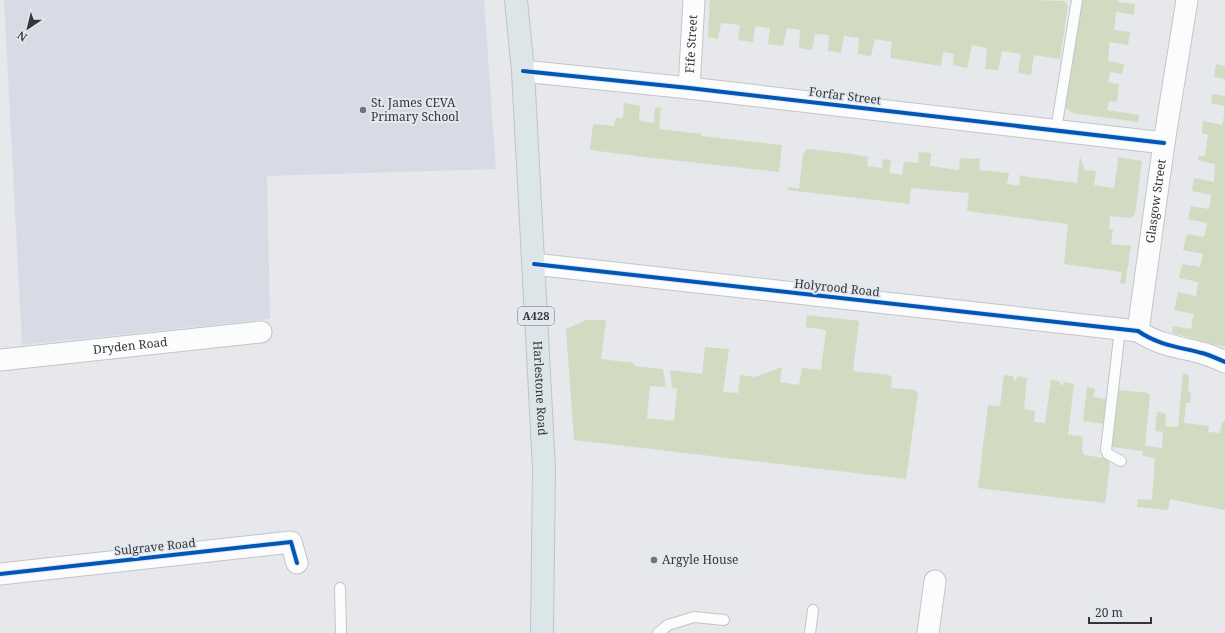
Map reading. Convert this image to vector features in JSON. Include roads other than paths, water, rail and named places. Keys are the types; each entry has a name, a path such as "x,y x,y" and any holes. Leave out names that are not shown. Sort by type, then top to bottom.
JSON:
{"main road":[{"name":"Harlestone Road","path":"516,0 523,71 544,468 542,633"}],"street":[{"name":"Fife Street","path":"689,88 694,0"},
{"name":"Glasgow Street","path":"1129,330 1164,143 1187,0"},
{"name":"Forfar Street","path":"523,71 689,88 1164,143"},
{"name":"Holyrood Road","path":"534,264 1129,330"},
{"path":"1129,330 1168,346 1203,354 1225,363"},
{"name":"Dryden Road","path":"0,360 261,332"},
{"name":"Sulgrave Road","path":"0,574 291,542 297,563"},
{"path":"928,633 935,580"}],"lane":[{"path":"1056,130 1077,0"},
{"path":"1121,461 1108,454 1106,450 1129,330"},
{"path":"340,588 341,633"},
{"path":"810,633 812,610"},
{"path":"658,633 668,625 694,618 724,620"}],"place":[{"name":"St. James CEVA Primary School","path":"363,110"},
{"name":"Argyle House","path":"654,560"}]}
